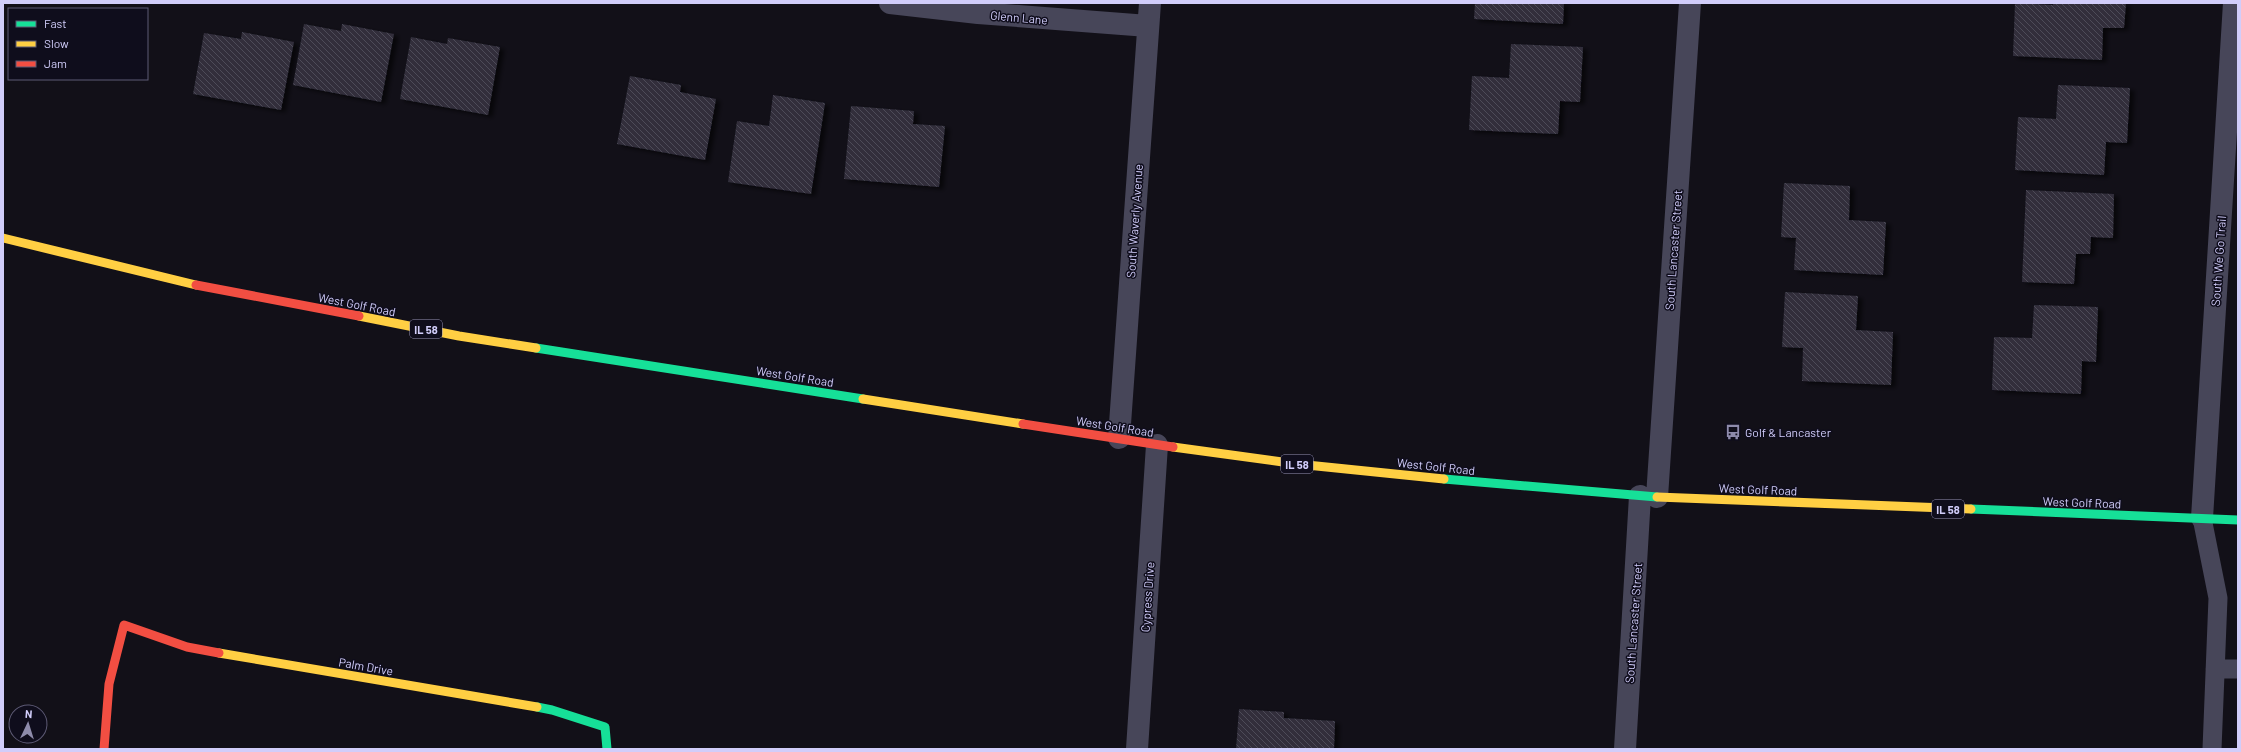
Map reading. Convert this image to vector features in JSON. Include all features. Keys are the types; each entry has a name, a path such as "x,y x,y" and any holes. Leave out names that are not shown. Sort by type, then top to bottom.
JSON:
{"main road":[{"name":"West Golf Road","path":"3,238 192,284 459,336 1157,445 1297,464 1649,497 2238,520"},
{"name":"Palm Drive","path":"104,749 109,684 124,625 187,647 552,710 605,727 607,749"}],"street":[{"name":"Glenn Lane","path":"890,3 978,13 1148,26"},
{"name":"South Waverly Avenue","path":"1119,438 1150,3"},
{"name":"South Lancaster Street","path":"1625,749 1649,497 1690,3"},
{"name":"South We Go Trail","path":"2202,518 2234,3"},
{"name":"Cypress Drive","path":"1137,749 1157,445"}],"lane":[{"path":"2202,518 2218,598 2212,749"},
{"path":"2215,669 2238,669"}],"building":[{"path":"1475,3 1564,3 1563,24 1474,19"},
{"path":"2015,3 2053,5 2053,3 2126,3 2124,28 2103,28 2102,60 2013,56"},
{"path":"304,24 341,31 342,24 394,34 381,102 293,85"},
{"path":"242,32 294,42 281,110 193,94 204,33 241,39"},
{"path":"411,37 447,44 448,38 500,47 488,115 400,99"},
{"path":"1511,44 1583,47 1580,102 1560,101 1558,134 1469,130 1472,76 1509,78"},
{"path":"630,76 681,85 680,92 716,99 705,160 617,144"},
{"path":"2058,85 2130,88 2127,143 2106,142 2104,175 2015,170 2018,117 2056,119"},
{"path":"773,95 825,103 811,194 728,182 737,121 769,126"},
{"path":"851,106 914,111 913,124 945,126 939,187 844,179"},
{"path":"1784,183 1850,186 1849,220 1886,222 1883,275 1794,270 1796,238 1781,237"},
{"path":"2026,190 2114,194 2113,238 2091,237 2090,254 2076,254 2074,284 2022,282"},
{"path":"1785,292 1858,296 1856,330 1893,332 1891,385 1802,381 1803,348 1782,347"},
{"path":"2034,305 2098,307 2096,362 2082,361 2081,394 1992,390 1994,337 2032,338"},
{"path":"1239,709 1284,712 1284,718 1335,721 1334,749 1236,749"}],"traffic: fast":[{"path":"536,348 863,399"},
{"path":"1444,479 1657,497"},
{"path":"1971,509 2238,520"},
{"path":"537,707 552,710 605,727 607,749"}],"traffic: slow":[{"path":"3,238 196,285"},
{"path":"359,316 459,336 536,348"},
{"path":"863,399 1023,424"},
{"path":"1173,447 1297,464 1444,479"},
{"path":"1657,497 1971,509"},
{"path":"219,653 537,707"}],"traffic: jam":[{"path":"196,285 359,316"},
{"path":"1023,424 1173,447"},
{"path":"104,749 109,684 124,625 187,647 219,653"}],"place":[{"name":"Golf & Lancaster","path":"1733,432"}]}
